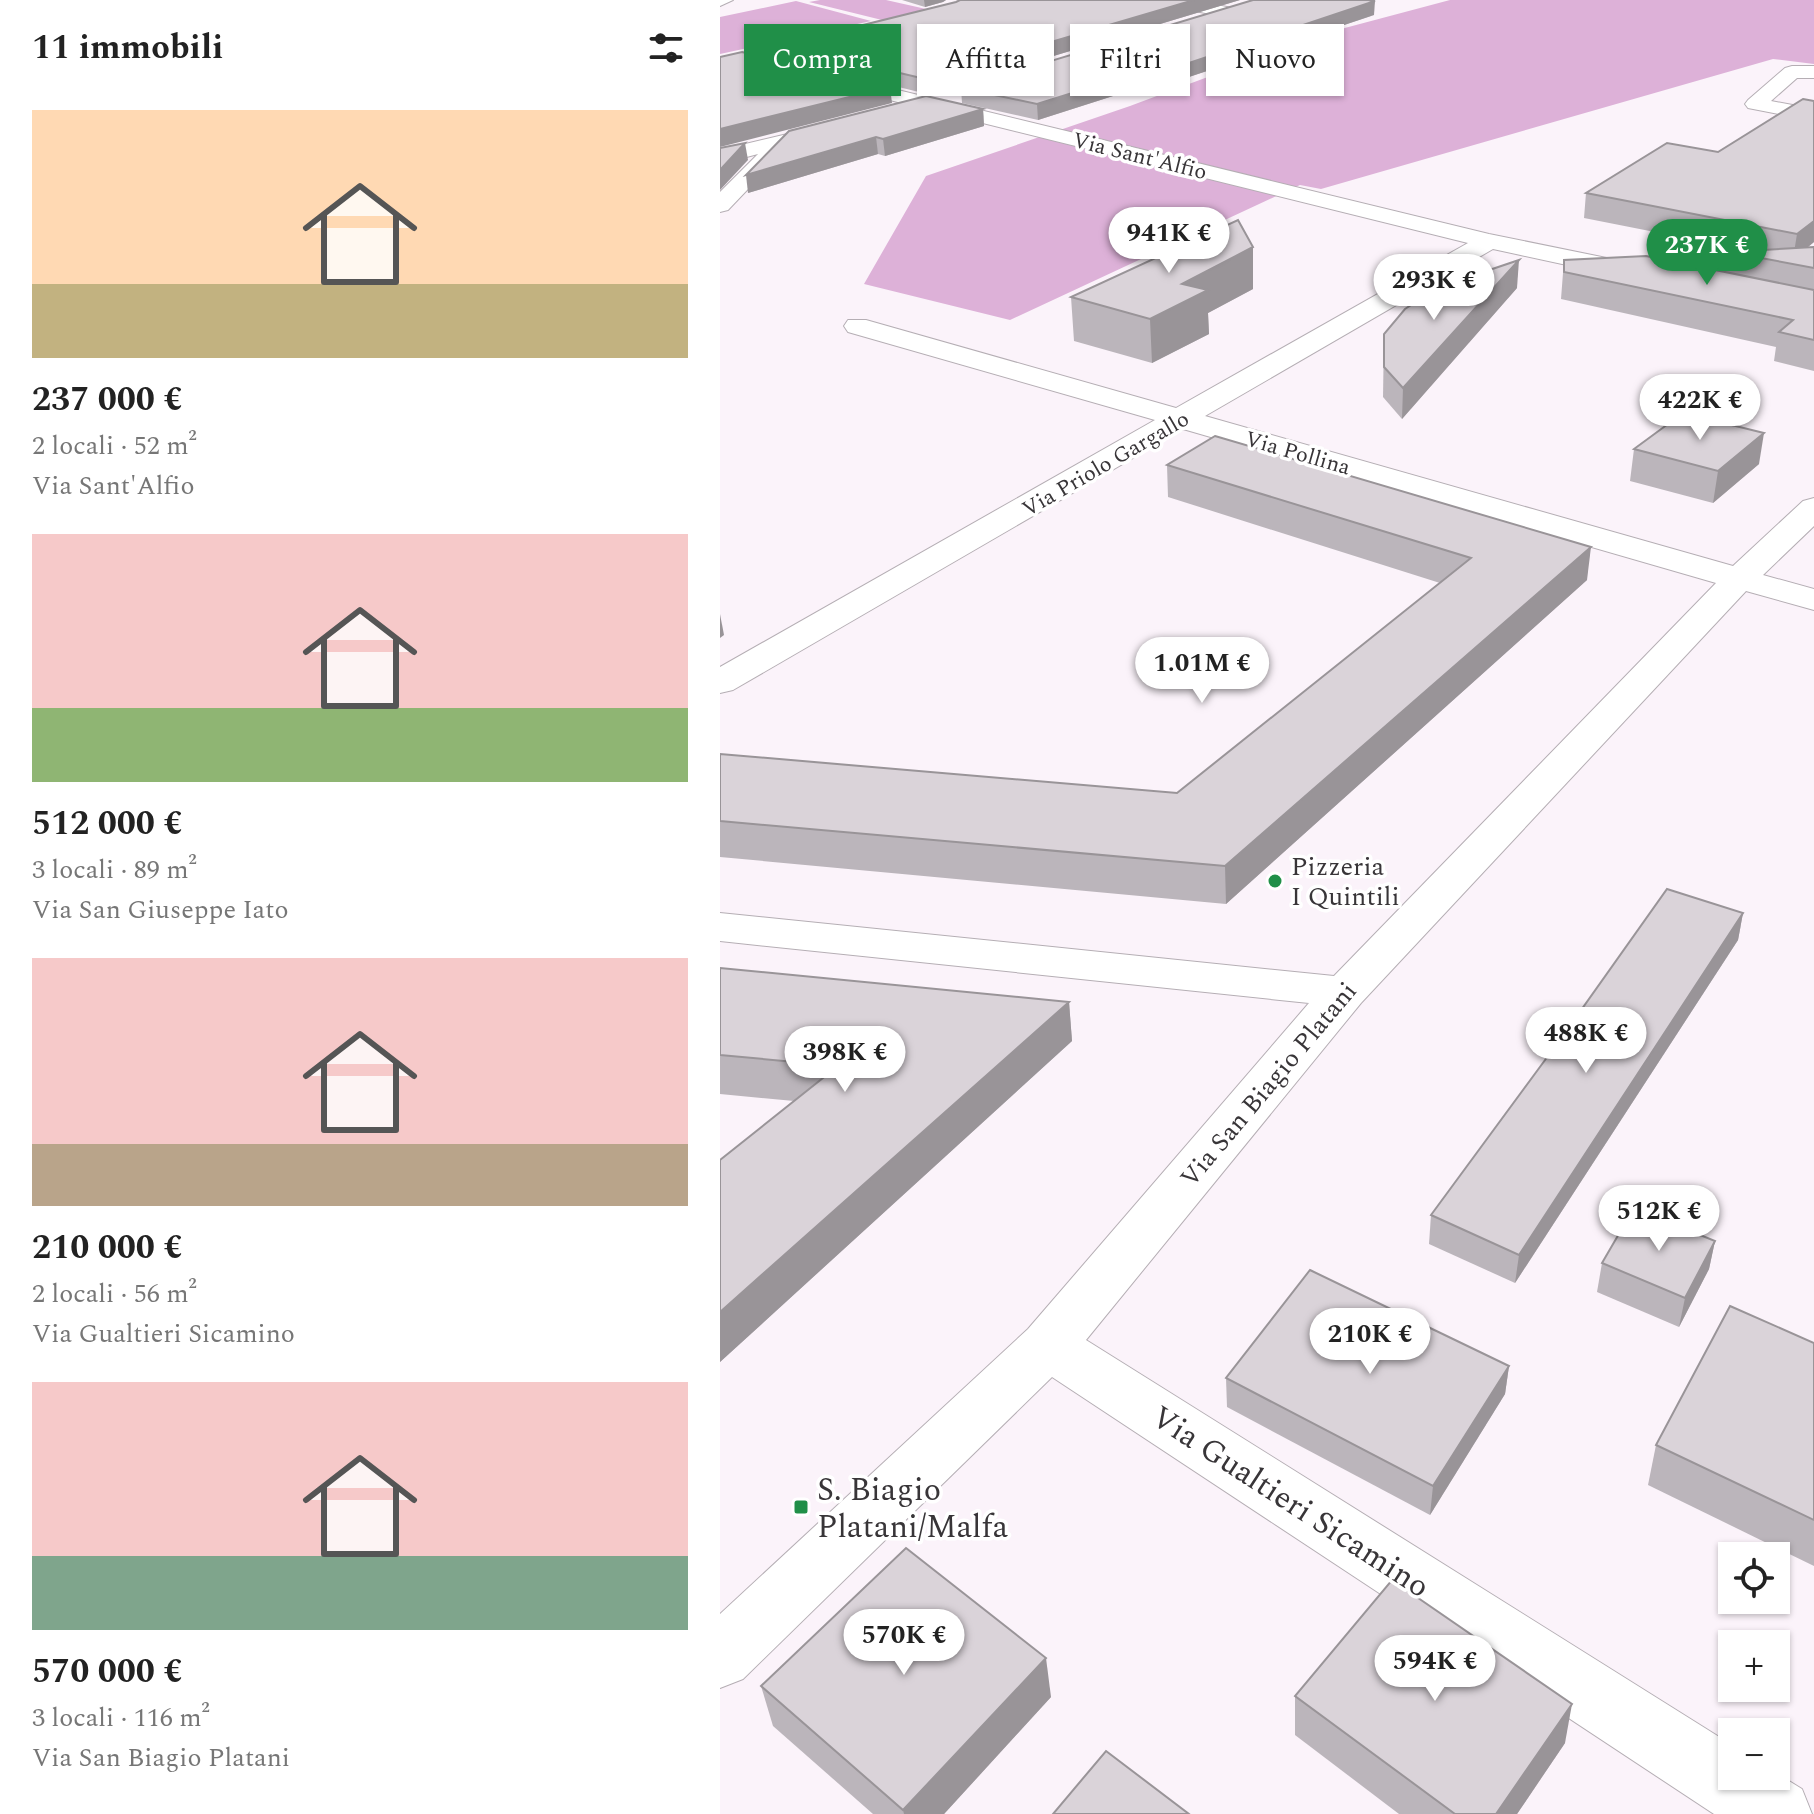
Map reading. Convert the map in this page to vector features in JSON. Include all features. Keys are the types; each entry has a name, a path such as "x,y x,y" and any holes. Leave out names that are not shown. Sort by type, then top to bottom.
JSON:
{"street":[{"path":"1164,0 1233,10 1188,24"},
{"path":"720,65 744,60"},
{"path":"1814,72 1792,72 1755,104 1814,115"},
{"name":"Via Sant'Alfio","path":"900,96 1489,241 1659,276"},
{"path":"887,115 952,96"},
{"path":"720,157 859,122"},
{"path":"720,205 781,143"},
{"name":"Via Priolo Gargallo","path":"720,682 1489,241"},
{"name":"Via Pollina","path":"857,326 1814,600"},
{"name":"Via San Biagio Platani","path":"720,1657 1048,1345 1345,992 1740,578 1814,508"},
{"path":"720,927 1345,992"},
{"name":"Via Gualtieri Sicamino","path":"1048,1345 1777,1814"}],"shaded area":[{"path":"886,0 926,9 882,20 809,2"},
{"path":"1450,0 1814,0 1814,64 1773,59 1321,189 1300,185 1010,320 864,284 926,176 1157,96 1190,96 1190,84 1206,78 1206,96 1344,96 1344,28"},
{"path":"796,1 871,21 857,24 744,24 744,49 720,54 720,17"}],"building":[{"path":"1194,0 1112,24 1070,24 1070,36 1054,41 1054,24 917,24 917,77 901,73 901,24 867,24 956,2"},
{"path":"1253,0 1375,1 1306,24 1206,24 1206,57 1190,63 1190,24 1173,24"},
{"path":"744,52 744,96 854,96 720,129 720,57"},
{"path":"1070,55 1070,94 1037,104 999,96 1054,96 1054,60"},
{"path":"926,96 983,109 746,175 789,131"},
{"path":"1803,99 1814,101 1814,221 1797,234 1586,193 1667,143 1718,152"},
{"path":"745,143 720,170 720,148"},
{"path":"1238,220 1253,247 1182,284 1208,290 1150,319 1071,297"},
{"path":"1814,247 1814,268 1729,252"},
{"path":"1646,256 1814,290 1814,340 1779,332 1793,320 1564,272 1564,260"},
{"path":"1519,260 1403,388 1384,367 1384,334 1405,309 1439,287"},
{"path":"1683,413 1764,433 1718,471 1634,449"},
{"path":"1215,436 1591,547 1225,866 720,821 720,754 1177,793 1471,558 1167,465"},
{"path":"1667,889 1743,913 1519,1255 1431,1215 1562,1037"},
{"path":"720,968 1069,1002 720,1312 720,1160 838,1066 720,1055"},
{"path":"1634,1208 1715,1241 1685,1298 1602,1263"},
{"path":"1310,1270 1509,1366 1433,1486 1226,1378"},
{"path":"1730,1306 1814,1343 1814,1520 1656,1445"},
{"path":"906,1548 1046,1658 903,1810 761,1686"},
{"path":"1392,1580 1572,1704 1496,1814 1455,1814 1295,1696"},
{"path":"1106,1751 1189,1814 1053,1814"}],"place":[{"name":"Pizzeria I Quintili","path":"1275,881"},
{"name":"S. Biagio Platani/Malfa","path":"801,1507"}]}
